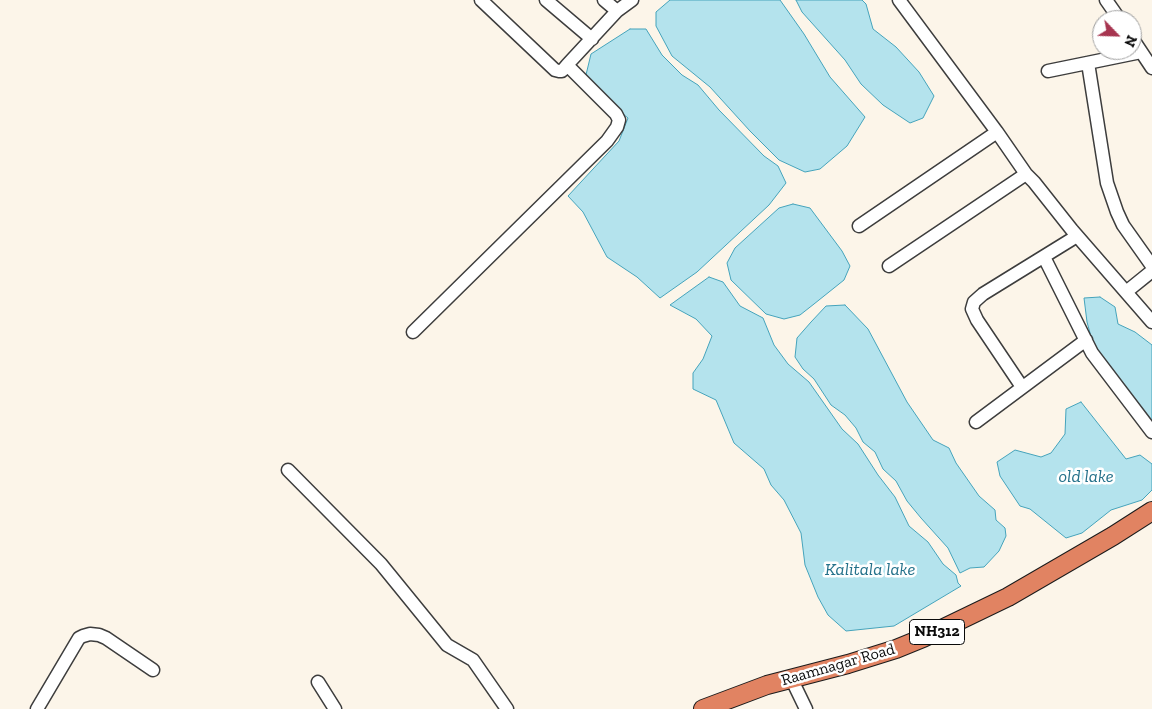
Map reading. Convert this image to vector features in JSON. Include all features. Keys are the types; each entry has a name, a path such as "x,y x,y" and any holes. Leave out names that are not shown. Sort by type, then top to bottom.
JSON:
{"highway":[{"name":"Raamnagar Road","path":"703,709 725,705 791,678 848,664 896,649 923,638 1008,597 1152,511"}],"street":[{"path":"481,0 555,70 562,70 568,65 618,11 632,0"},
{"path":"546,0 592,39"},
{"path":"604,0 618,11"},
{"path":"899,0 1026,174 1152,322"},
{"path":"1142,53 1152,68"},
{"path":"1048,71 1102,60"},
{"path":"1088,63 1107,183 1116,212 1152,266"},
{"path":"413,332 607,141 617,127 619,120 616,114 568,65"},
{"path":"859,226 997,132"},
{"path":"889,266 1026,174"},
{"path":"1022,387 977,320 972,309 974,302 983,294 1077,236"},
{"path":"1044,257 1092,353 1152,432"},
{"path":"1126,292 1152,271"},
{"path":"976,422 1086,340"},
{"path":"288,470 381,564 448,645 473,660 507,709"},
{"path":"37,709 79,638 83,636 90,634 106,638 152,670"},
{"path":"791,678 806,709"},
{"path":"318,682 334,709"}],"water":[{"path":"670,0 780,0 804,34 830,77 865,117 847,146 820,169 805,172 779,160 710,87 672,56 656,26 656,12"},
{"path":"796,0 862,0 866,4 873,29 896,47 919,72 934,96 923,118 910,123 883,105 861,84 845,60 802,12"},
{"path":"630,29 646,29 662,55 682,75 698,85 719,110 764,156 778,166 786,183 769,205 697,272 660,298 637,277 607,257 583,212 568,196 619,141 628,118 604,99 585,79 591,54"},
{"path":"793,204 810,208 842,251 850,266 844,280 800,315 784,319 766,314 731,280 727,263 735,248 779,208"},
{"name":"Kalitala lake","path":"709,277 723,282 740,306 763,318 774,345 788,364 809,382 842,429 858,444 895,497 909,526 928,542 943,564 956,575 961,586 894,626 846,631 828,615 818,597 805,565 801,533 784,500 771,485 764,469 734,443 716,400 693,389 693,373 703,359 712,336 696,319 670,305"},
{"path":"1100,297 1115,307 1118,324 1135,332 1152,345 1152,425 1095,351 1087,322 1084,298"},
{"path":"845,305 868,329 907,402 933,440 949,448 956,463 979,496 995,510 996,520 1005,528 1006,536 999,551 984,567 970,568 960,573 948,548 907,501 896,481 883,469 875,452 863,442 856,428 845,415 831,405 814,379 803,369 795,357 797,338 826,306"},
{"name":"old lake","path":"1081,402 1126,459 1140,455 1152,464 1152,490 1142,500 1111,510 1082,533 1066,538 1030,509 1020,506 1000,476 997,462 1015,450 1041,457 1051,453 1065,434 1066,409"}]}
